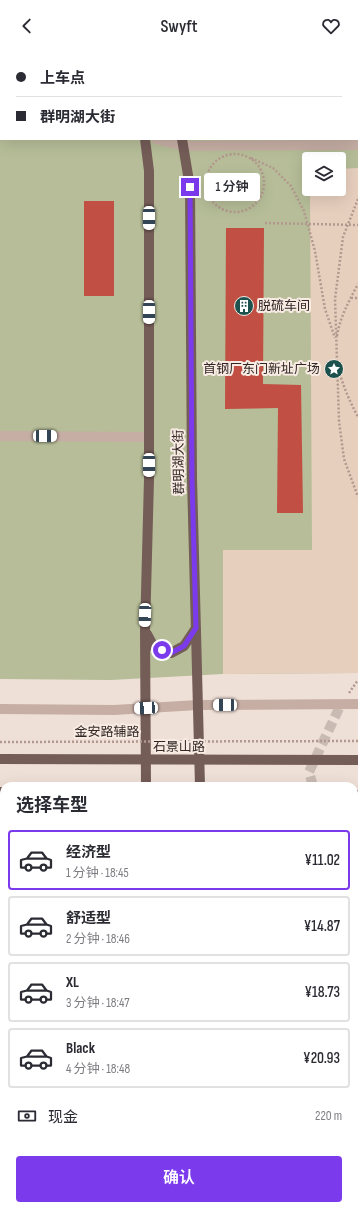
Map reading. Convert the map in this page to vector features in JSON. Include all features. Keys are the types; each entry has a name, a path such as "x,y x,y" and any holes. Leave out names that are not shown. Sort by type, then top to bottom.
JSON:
{"main road":[{"path":"145,140 149,171 149,437 145,630 146,782"},
{"name":"群明湖大街","path":"183,142 190,187 192,478 200,782"},
{"path":"145,630 154,648 171,653 184,646 196,628"},
{"name":"石景山路","path":"0,759 358,760"}],"street":[{"path":"165,140 183,142 358,145"},
{"path":"0,436 149,437"},
{"path":"0,709 114,710 198,705 358,704"}],"path":[{"path":"244,155 259,166 263,175 264,184 262,193 254,204 242,211 233,212 223,209 215,204 209,196 206,187 210,168 217,160 225,156 235,154 244,155 273,168 291,186 304,210 315,251 325,309 336,343"},
{"path":"358,199 343,237 335,299 339,421 344,459 358,497"},
{"path":"265,224 358,225"},
{"path":"336,343 339,323 358,284"},
{"path":"350,298 358,298"},
{"path":"336,359 349,401 358,417"},
{"name":"金安路辅路","path":"0,742 109,743 358,741"}],"green space":[{"path":"0,140 358,140 358,673 223,674 111,680 0,679"}],"shaded area":[{"name":"首钢厂东门新址广场","path":"358,168 358,673 223,674 223,550 312,550 310,196 346,196 346,169"}],"building":[{"path":"84,201 114,201 114,296 84,296"},
{"name":"脱硫车间","path":"226,228 264,228 263,384 301,385 303,513 277,513 278,408 225,409"}],"tunnel":[{"path":"312,782 309,772 341,704"}],"place":[{"name":"脱硫车间","path":"244,306"},
{"name":"首钢厂东门新址广场","path":"334,369"}],"route":[{"path":"162,650 171,653 184,646 196,628 192,478 190,187"}]}
